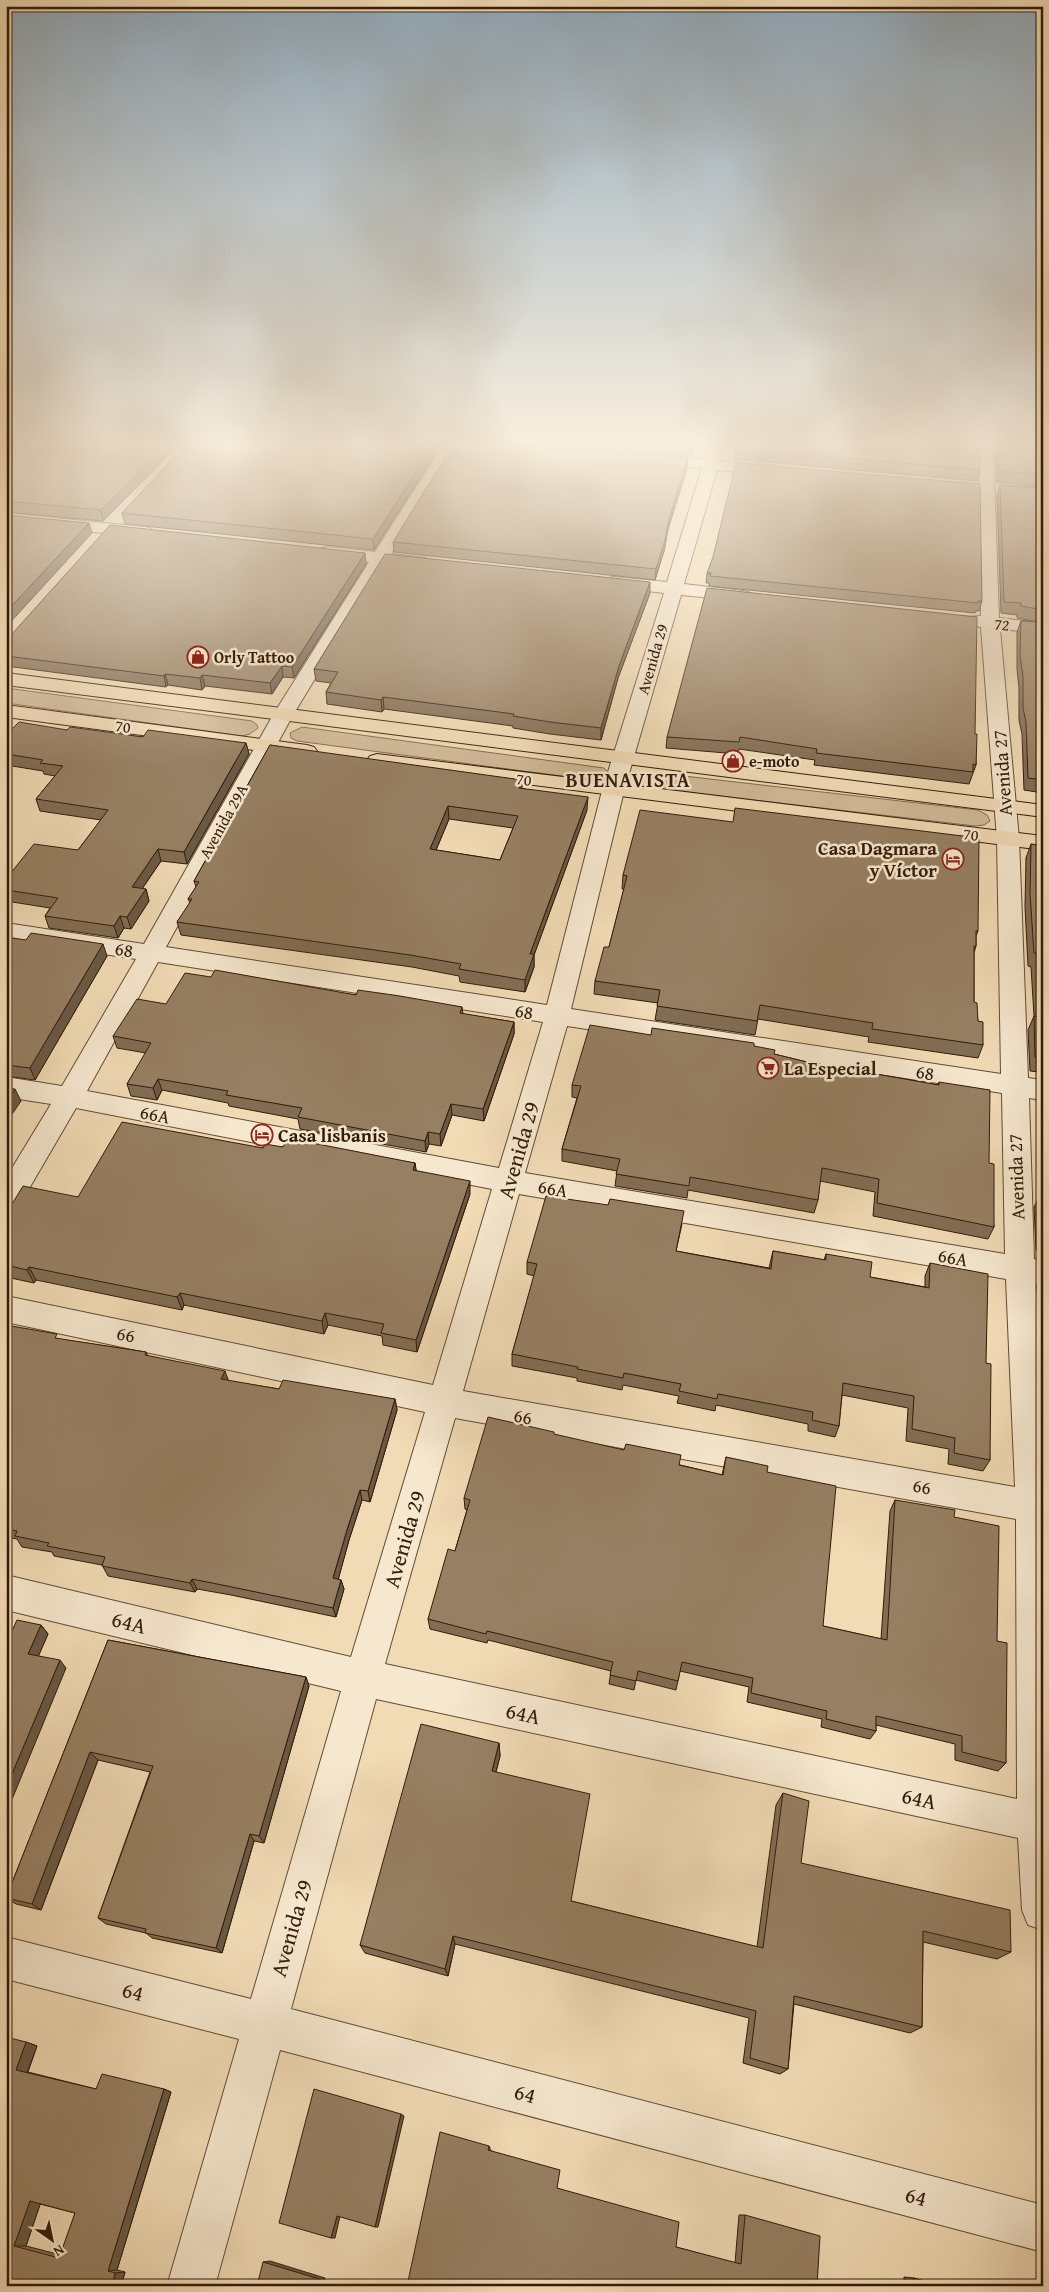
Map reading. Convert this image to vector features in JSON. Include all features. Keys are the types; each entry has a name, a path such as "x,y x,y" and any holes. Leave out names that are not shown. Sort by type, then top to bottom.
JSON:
{"main road":[{"name":"70","path":"6,679 623,759 1043,810"},
{"name":"70","path":"6,711 323,753"},
{"name":"70","path":"362,758 613,791 1043,843"}],"street":[{"path":"325,552 432,564"},
{"name":"Avenida 29A","path":"6,1203 94,1056 283,715 384,552"},
{"name":"Avenida 29","path":"192,2286 264,2024 363,1678 558,1016 613,791 684,552"},
{"name":"Avenida 27","path":"988,552 990,623 1008,839 1013,1086 1031,1271 1038,1507 1040,1824 1043,1910"},
{"path":"596,581 761,598"},
{"name":"72","path":"957,620 1043,628"},
{"name":"68","path":"6,931 1043,1090"},
{"name":"66A","path":"6,1087 68,1097 509,1181 1031,1271"},
{"name":"66","path":"6,1308 444,1402 1038,1507"},
{"name":"64A","path":"6,1592 363,1678 1040,1824"},
{"name":"64","path":"6,1958 1043,2229"}],"shaded area":[{"path":"6,688 252,721 258,728 250,734 242,736 6,703"},
{"path":"302,727 604,768 608,776 598,781 297,741 291,738 290,733"},
{"path":"658,773 978,810 987,815 990,821 984,825 975,826 652,788 646,779"}],"building":[{"path":"6,552 62,552 6,612"},
{"path":"86,552 365,553 292,667 282,666 270,683 202,675 200,678 165,674 164,676 6,656 6,636 11,635"},
{"path":"490,552 661,552 656,569"},
{"path":"714,552 981,552 982,601 978,601 978,603 710,576 711,573 707,573"},
{"path":"1002,552 1043,552 1043,610 1021,606 1021,603 1004,602"},
{"path":"385,554 650,582 619,666 601,728 513,716 514,714 383,697 381,700 326,692 338,672 314,669"},
{"path":"707,588 977,617 975,734 977,734 976,765 973,764 973,772 816,753 817,749 740,737 739,742 667,737"},
{"path":"1021,621 1043,622 1043,780 1028,778 1026,722 1023,708 1023,676 1020,657"},
{"path":"19,722 67,730 70,727 143,737 148,730 246,743 184,852 158,849 132,887 146,889 127,917 120,916 114,926 45,916 58,898 6,890 6,879 34,844 78,850 108,810 36,799 63,766 40,763 43,760 6,754 6,728 12,729"},
{"path":"270,745 522,780 519,788 588,797 530,954 534,954 525,980 459,969 461,964 410,955 177,922 192,899 188,899 199,882 194,881","holes":["448,806 518,816 500,860 430,849"]},
{"path":"735,808 979,838 978,931 976,931 976,946 974,946 974,1002 977,1003 978,1021 983,1022 983,1045 872,1029 873,1023 760,1005 757,1021 657,1006 660,990 595,981 604,947 609,947 627,876 623,875 640,810 733,822"},
{"path":"1031,844 1043,846 1043,1058 1035,1057 1034,1016 1040,1017 1037,953 1034,953 1030,893"},
{"path":"31,933 103,944 30,1068 6,1065 6,937 26,940"},
{"path":"215,970 356,995 358,990 400,996 462,1007 460,1013 514,1022 483,1109 451,1104 440,1134 428,1132 425,1141 298,1117 302,1108 226,1095 228,1091 158,1079 153,1088 127,1084 151,1043 113,1036 137,999 166,1004 185,973 211,977"},
{"path":"590,1025 651,1035 652,1028 754,1043 754,1046 775,1050 774,1054 807,1062 939,1085 939,1082 990,1090 989,1163 994,1164 994,1227 877,1203 879,1179 822,1168 818,1200 690,1177 689,1186 616,1174 620,1159 562,1149 581,1086 572,1085"},
{"path":"6,1088 15,1089 6,1103"},
{"path":"122,1122 263,1148 265,1144 283,1147 287,1138 415,1163 413,1170 470,1181 416,1340 381,1333 384,1324 325,1313 322,1321 180,1293 177,1297 29,1267 27,1270 6,1265 6,1214 23,1186 78,1197"},
{"path":"1041,1194 1043,1194 1043,1237 1042,1237"},
{"path":"546,1196 608,1205 610,1199 684,1211 676,1251 771,1269 773,1251 826,1260 826,1254 872,1262 870,1277 929,1288 930,1263 988,1274 986,1363 991,1364 990,1460 954,1453 955,1438 912,1429 914,1396 843,1383 839,1426 812,1420 813,1412 718,1394 717,1399 679,1391 681,1384 624,1373 623,1378 512,1354 537,1264 527,1262"},
{"path":"6,1325 57,1334 55,1338 146,1352 145,1355 225,1371 221,1379 279,1389 283,1380 395,1399 368,1491 360,1490 347,1530 333,1578 341,1580 333,1608 192,1579 190,1583 102,1566 105,1557 47,1546 49,1543 15,1536 17,1531 6,1529"},
{"path":"488,1417 624,1450 626,1444 681,1455 679,1465 723,1475 726,1457 768,1466 767,1472 836,1486 823,1626 887,1640 895,1500 955,1510 954,1517 999,1526 997,1641 1007,1643 1006,1763 962,1752 962,1736 876,1716 876,1731 826,1719 827,1711 751,1693 753,1678 682,1662 678,1681 638,1671 636,1681 610,1675 613,1662 487,1631 486,1634 428,1619 448,1549 455,1551 470,1500 464,1498"},
{"path":"17,1620 41,1625 28,1654 60,1660 6,1788 6,1733 11,1721 6,1720 6,1644"},
{"path":"108,1640 306,1677 259,1836 250,1834 216,1948 145,1933 146,1929 98,1918 153,1766 90,1752 32,1904 6,1898"},
{"path":"421,1724 499,1743 492,1771 590,1794 571,1901 763,1948 783,1793 809,1801 801,1863 1010,1910 1011,1952 923,1931 922,2027 794,1996 788,2069 750,2058 756,2011 453,1936 445,1969 360,1945"},
{"path":"6,2037 26,2042 16,2070 96,2089 102,2074 164,2089 108,2271 115,2273 112,2286 6,2286","holes":["30,2201 75,2213 59,2258 14,2246"]},
{"path":"314,2089 401,2114 375,2227 337,2216 331,2238 279,2223"},
{"path":"440,2132 489,2146 488,2150 560,2170 557,2188 679,2222 676,2247 741,2264 745,2215 820,2236 817,2286 407,2286"},
{"path":"263,2262 319,2279 318,2286 257,2286"},
{"path":"914,2278 942,2286 914,2286"}],"place":[{"name":"Orly Tattoo","path":"198,657"},
{"name":"e-moto","path":"733,761"},
{"name":"Casa Dagmara y Víctor","path":"953,859"},
{"name":"La Especial","path":"768,1068"},
{"name":"Casa lisbanis","path":"262,1135"}],"district":[{"name":"BUENAVISTA","path":"628,779"}]}
